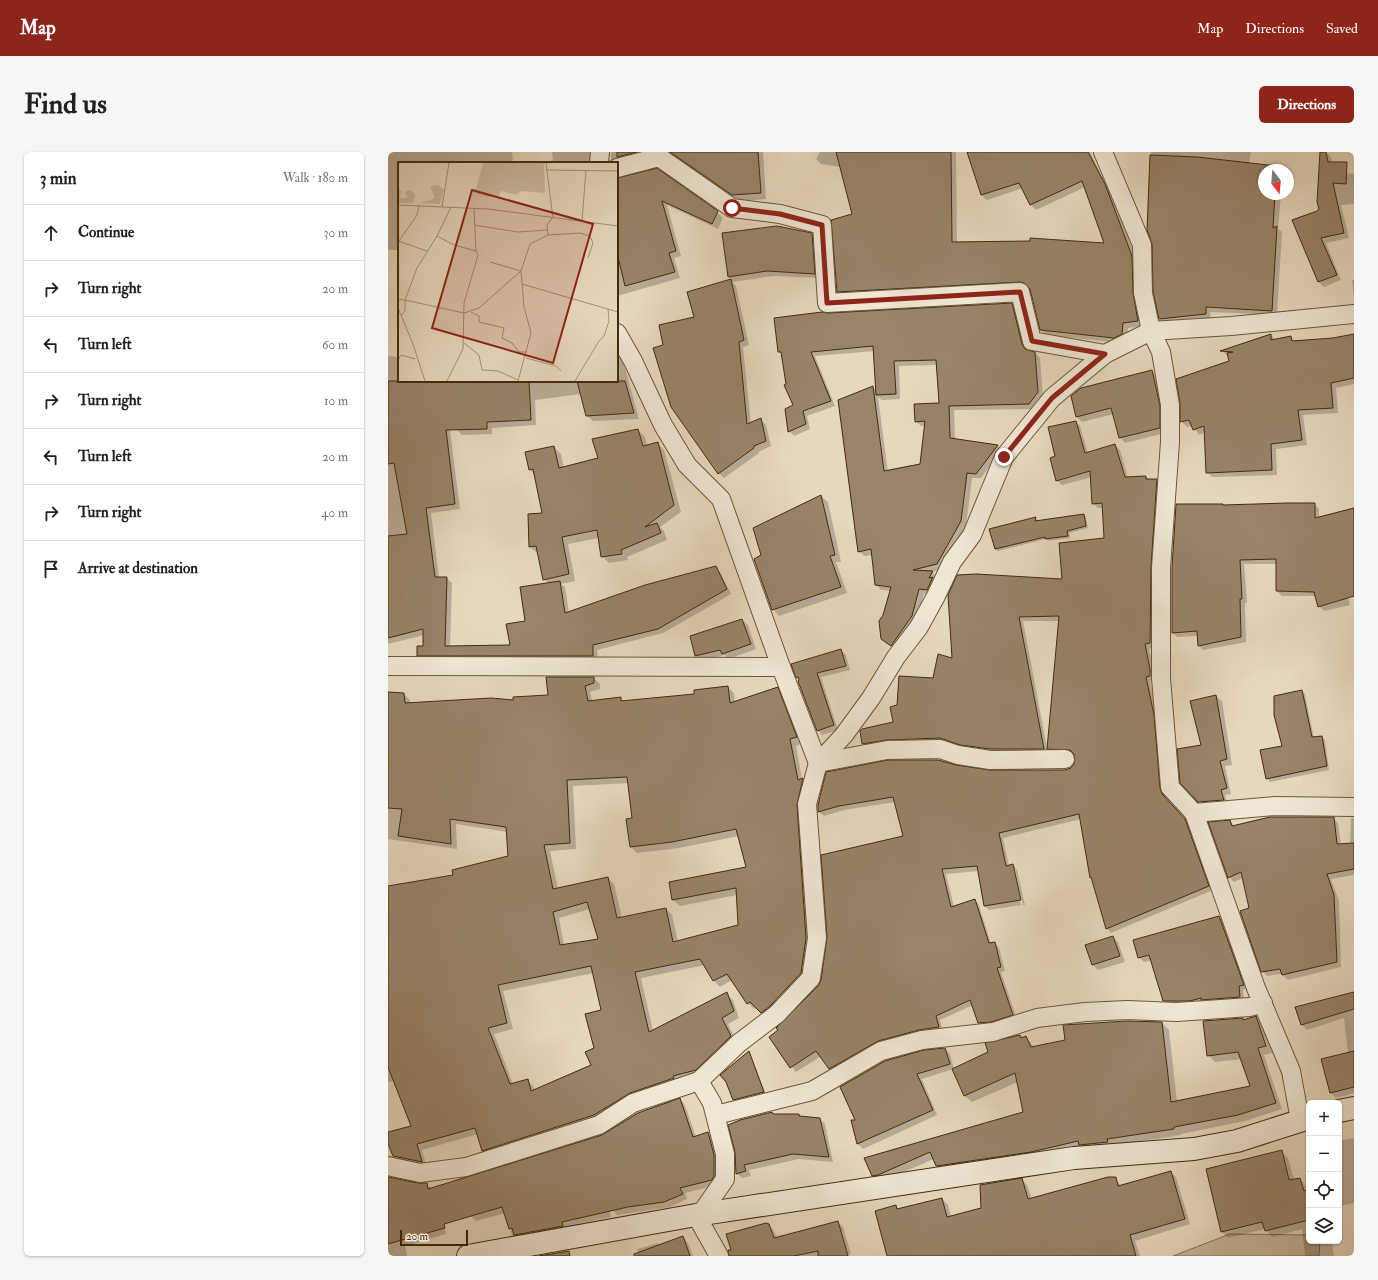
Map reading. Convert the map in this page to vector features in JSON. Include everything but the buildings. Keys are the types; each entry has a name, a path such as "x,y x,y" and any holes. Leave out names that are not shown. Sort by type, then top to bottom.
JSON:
{"main road":[{"path":"1342,1110 1354,1108"},
{"path":"472,1256 698,1215 1074,1158 1194,1149 1237,1141 1305,1119"}],"street":[{"path":"1104,152 1142,245 1143,293 1151,332 1161,352 1170,405 1170,442 1161,568 1161,678 1170,787 1194,813 1220,889 1263,1003 1291,1071 1305,1119"},
{"path":"618,168 658,157 732,208 780,214 822,225 827,303 1020,292 1032,341 1105,354"},
{"path":"388,1166 420,1173 466,1167 599,1125 633,1103 699,1081 739,1043 777,1014 811,978 817,938 807,804 818,763 844,735 871,698 896,657 919,627 952,562 972,534 1004,457 1052,398 1105,354 1151,332 1354,314"},
{"path":"618,335 633,361 663,425 687,465 721,499 781,667 818,763"},
{"path":"388,666 781,667"},
{"path":"818,763 887,750 940,749 958,755 990,760 1065,759"},
{"path":"1194,813 1275,806 1354,807"},
{"path":"716,1114 812,1091 881,1051 922,1040 993,1032 1037,1018 1085,1012 1127,1010 1177,1012 1250,1007 1263,1003"},
{"path":"699,1081 712,1103 716,1114 725,1154 725,1179 698,1215 719,1256"}],"shaded area":[{"path":"1230,1234 1306,1235 1306,1244 1320,1244 1319,1256 1173,1256"}],"route":[{"path":"732,208 780,214 822,225 827,303 877,302 894,299 1020,292 1032,341 1105,354 1052,398 1004,457"}]}
